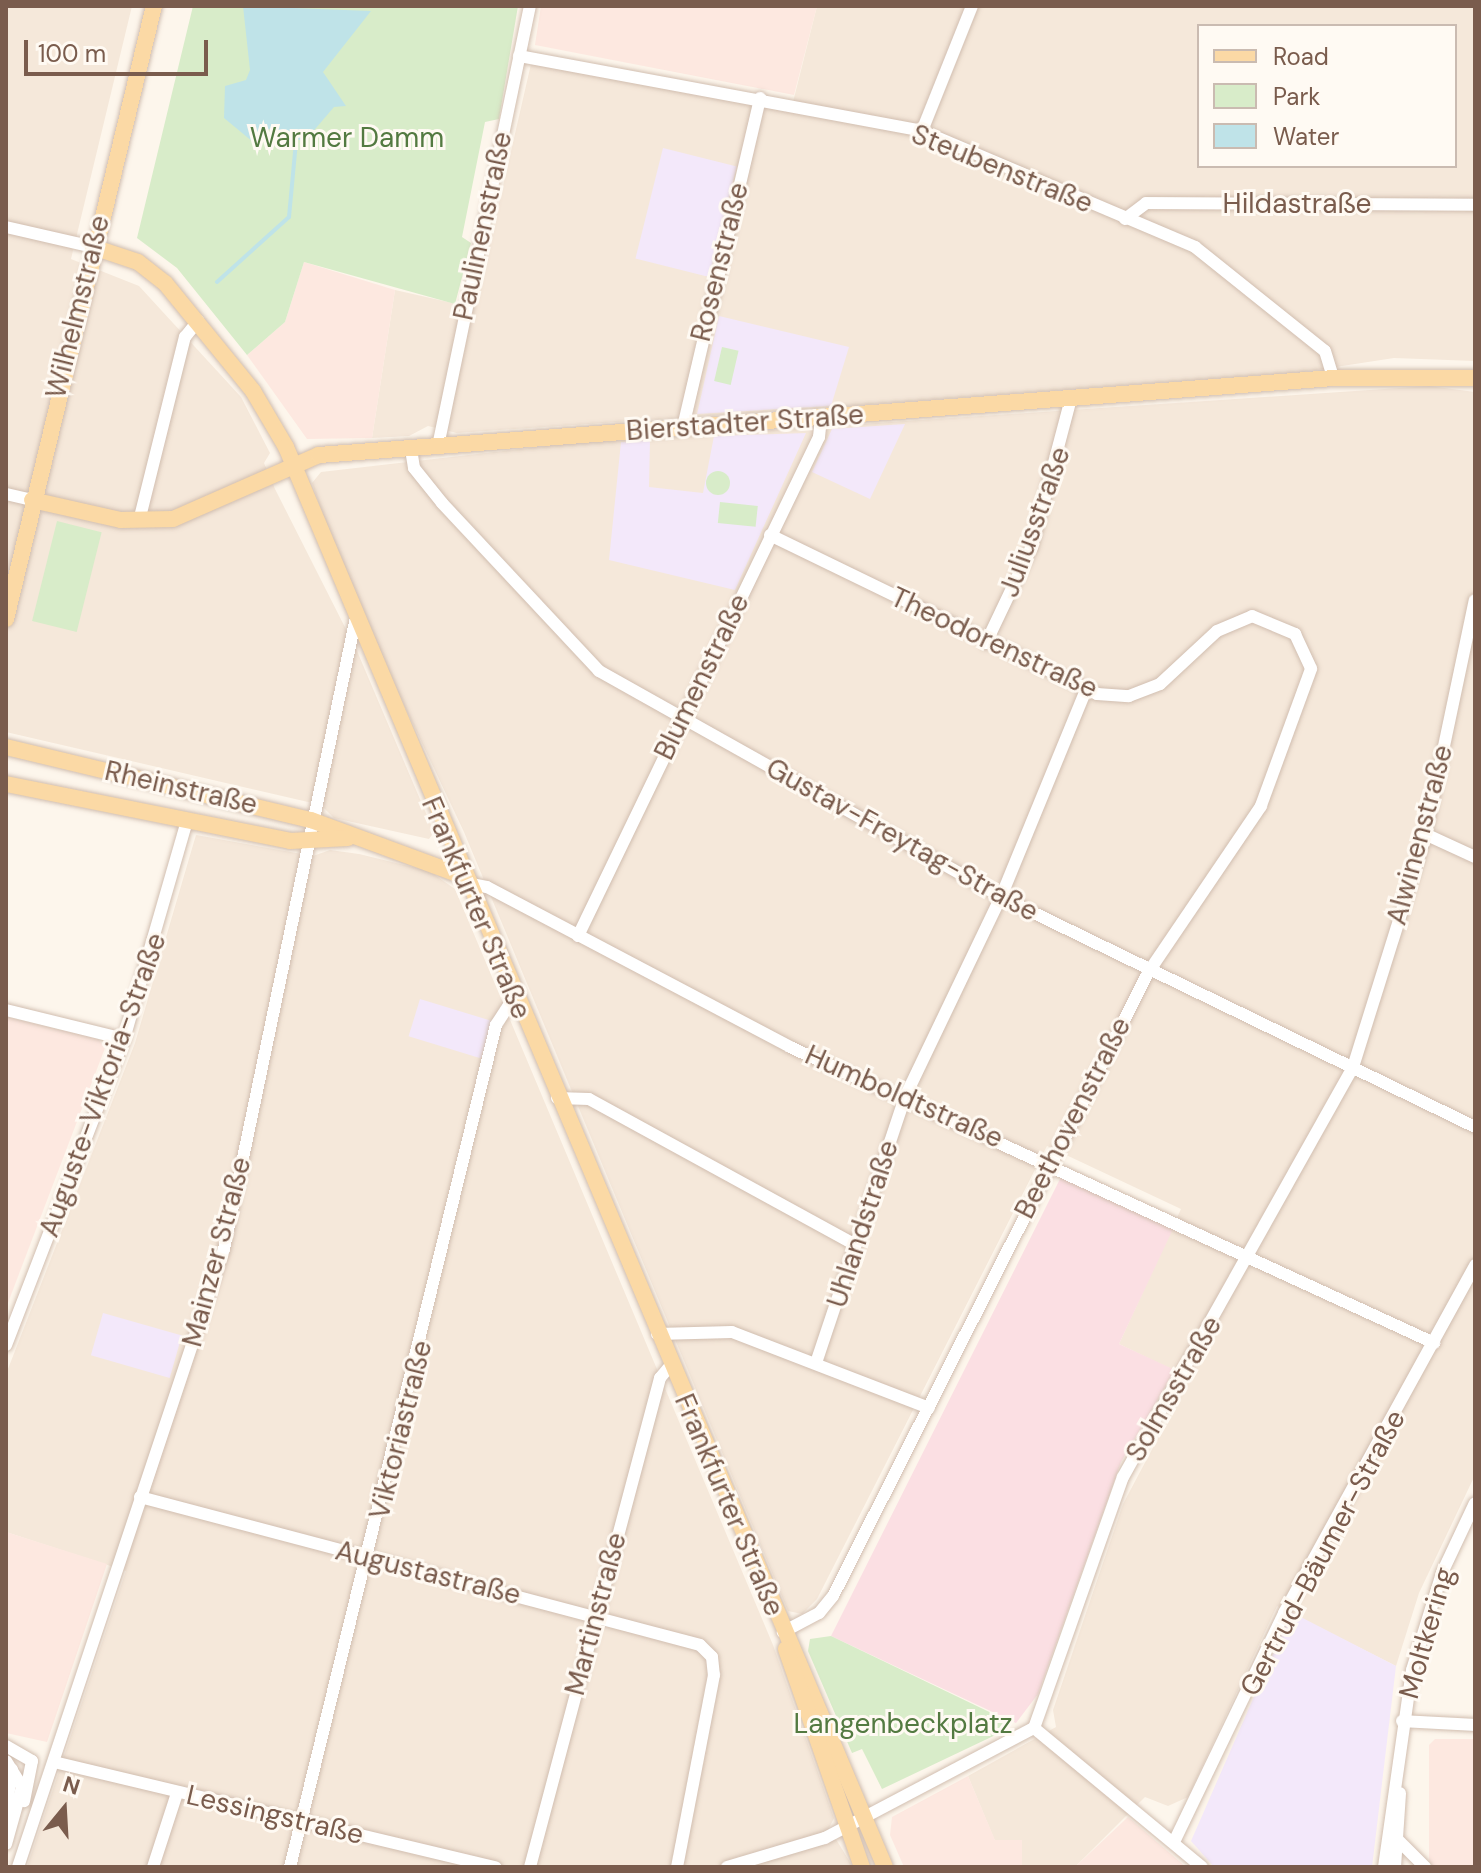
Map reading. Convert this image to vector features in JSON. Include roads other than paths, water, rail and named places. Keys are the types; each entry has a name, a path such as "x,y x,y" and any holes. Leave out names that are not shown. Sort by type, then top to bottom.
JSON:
{"main road":[{"name":"Wilhelmstraße","path":"7,614 93,247 154,6"},
{"name":"Frankfurter Straße","path":"93,247 152,271 198,321 270,415 293,463 355,622 464,880 885,1867"},
{"name":"Bierstadter Straße","path":"32,500 139,521 203,512 293,463 438,446 1333,378 1475,378"},
{"name":"Rheinstraße","path":"6,747 311,820 354,838 404,850"},
{"path":"133,810 125,791 141,778"},
{"name":"Rheinstraße","path":"6,784 307,842 354,838"},
{"path":"404,850 452,851"},
{"path":"404,850 464,880"},
{"name":"Frankfurter Straße","path":"783,1632 862,1867"}],"street":[{"name":"Paulinenstraße","path":"438,446 530,6"},
{"path":"922,131 972,6"},
{"name":"Steubenstraße","path":"519,56 760,98 922,131 1206,254 1325,351 1333,378"},
{"name":"Rosenstraße","path":"683,427 760,98"},
{"name":"Hildastraße","path":"1125,219 1146,203 1475,205"},
{"path":"6,227 93,247"},
{"path":"139,521 185,337 198,321"},
{"name":"Juliusstraße","path":"986,643 1032,546 1071,398"},
{"name":"Blumenstraße","path":"578,936 819,437 821,417"},
{"name":"Gustav-Freytag-Straße","path":"411,449 414,468 442,503 592,666 1001,897 1148,973 1475,1127"},
{"path":"6,494 32,500"},
{"name":"Theodorenstraße","path":"770,535 1086,690 1142,692 1178,672 1217,631 1252,616"},
{"name":"Alwinenstraße","path":"1353,1067 1425,834 1475,600"},
{"name":"Beethovenstraße","path":"783,1632 819,1613 833,1596 1049,1161 1148,973 1251,824 1310,679 1310,660 1295,634 1252,616"},
{"name":"Mainzer Straße","path":"18,1867 233,1214 311,820 355,622"},
{"name":"Uhlandstraße","path":"816,1363 905,1097 1001,897 1086,690"},
{"name":"Auguste-Viktoria-Straße","path":"6,1345 124,1039 187,821"},
{"path":"1425,834 1475,857"},
{"name":"Humboldtstraße","path":"464,880 487,887 679,993 1252,1255 1434,1343"},
{"name":"Viktoriastraße","path":"290,1867 369,1558 496,1025 514,997"},
{"path":"6,1010 124,1039"},
{"name":"Solmsstraße","path":"1034,1728 1123,1477 1252,1255 1353,1067"},
{"path":"557,1098 589,1099 856,1245"},
{"name":"Gertrud-Bäumer-Straße","path":"1174,1842 1284,1613 1475,1265"},
{"path":"657,1334 732,1332 929,1408"},
{"name":"Martinstraße","path":"530,1867 660,1378 670,1366"},
{"name":"Augustastraße","path":"140,1497 700,1645 712,1657 677,1867"},
{"name":"Moltkering","path":"1384,1867 1402,1721 1421,1634 1475,1503"},
{"path":"1402,1721 1475,1725"},
{"name":"Moltkering","path":"1396,1867 1402,1721"},
{"path":"727,1867 865,1818 1034,1728 1202,1867"},
{"path":"6,1746 34,1768 12,1811"},
{"name":"Lessingstraße","path":"54,1762 496,1867"},
{"path":"6,1844 12,1811 9,1765"},
{"path":"153,1867 177,1793"},
{"path":"1397,1839 1425,1867"}],"water":[{"path":"243,6 371,11 323,72 346,106 334,107 304,142 272,127 253,142 224,118 225,86 246,80 250,70"}],"waterway":[{"path":"217,282 289,217 296,142"}],"park label":[{"name":"Warmer Damm","path":"347,138"},
{"name":"Langenbeckplatz","path":"903,1724"}]}
